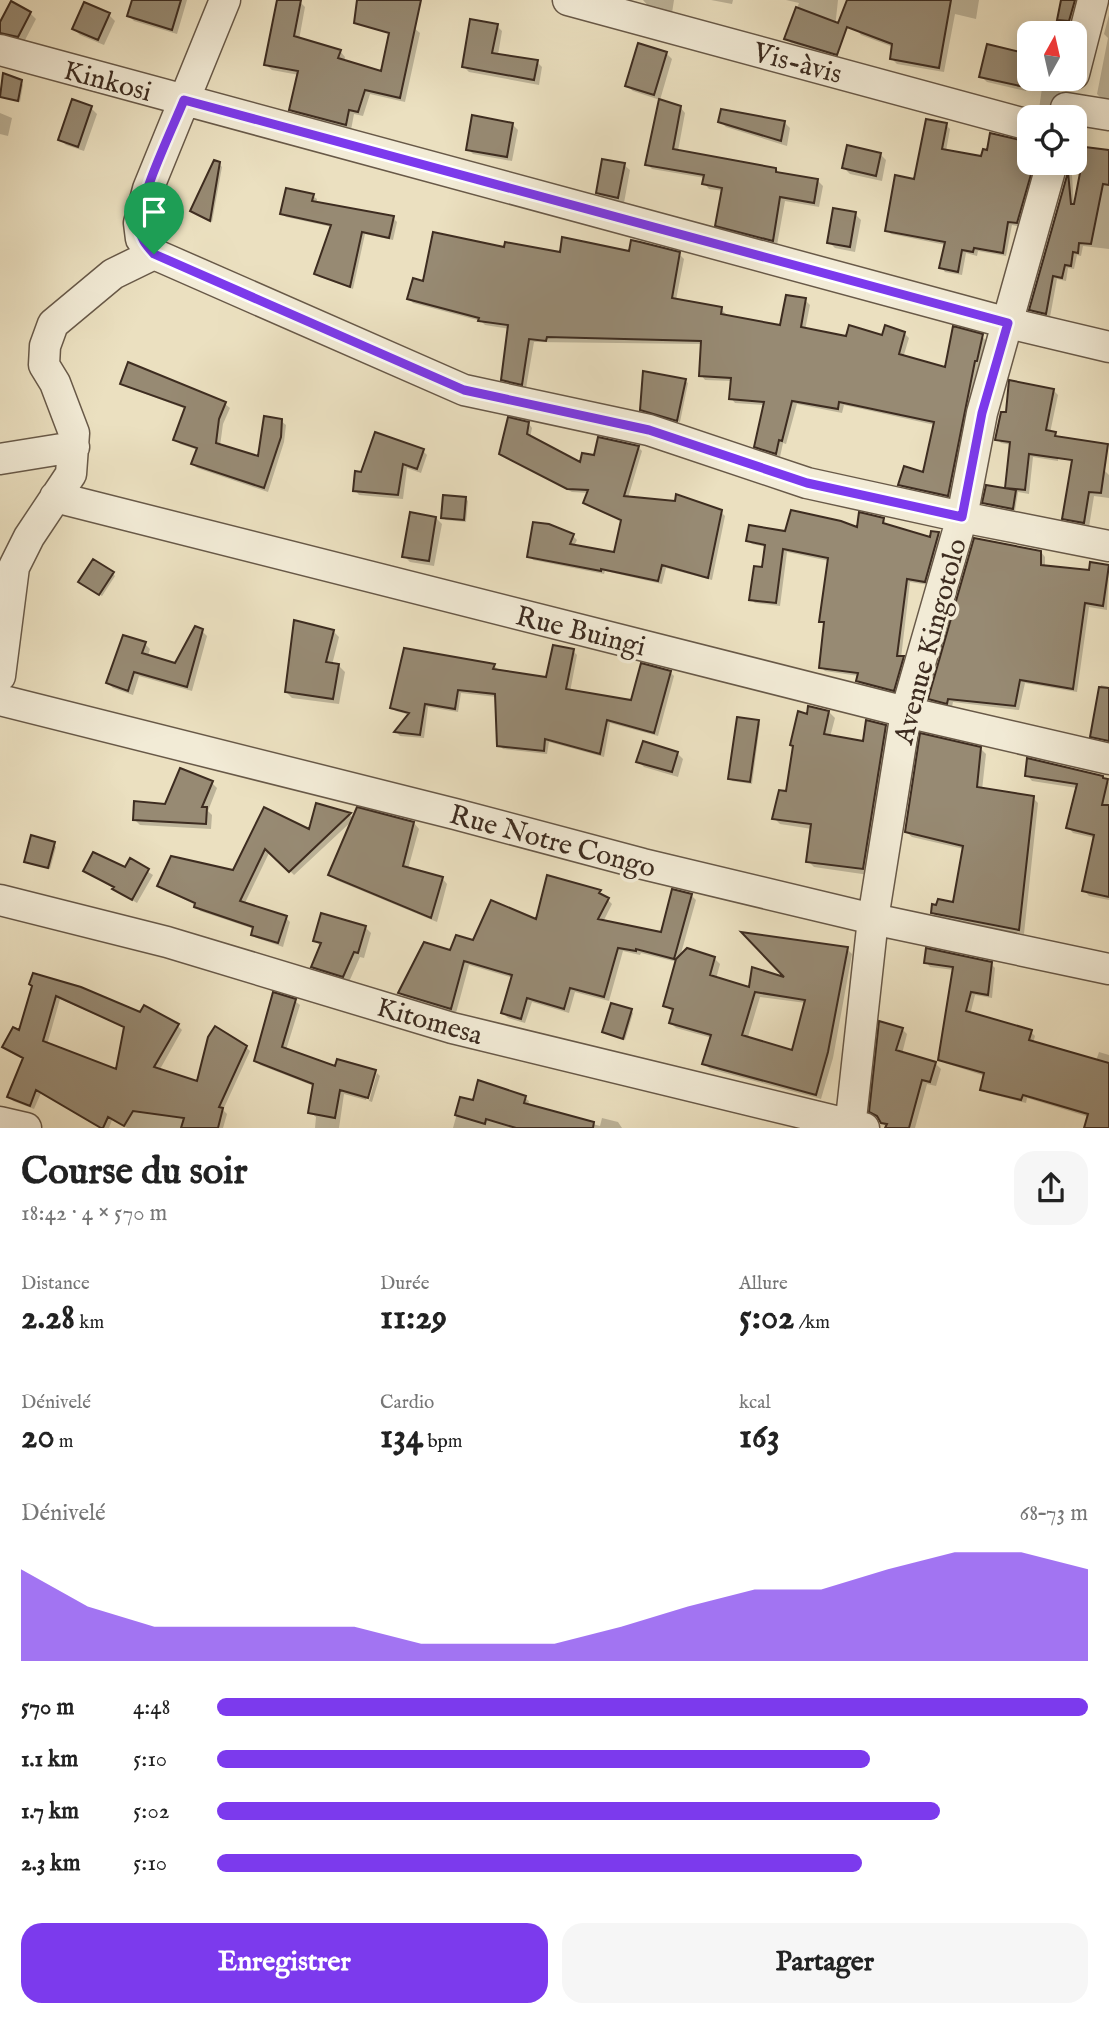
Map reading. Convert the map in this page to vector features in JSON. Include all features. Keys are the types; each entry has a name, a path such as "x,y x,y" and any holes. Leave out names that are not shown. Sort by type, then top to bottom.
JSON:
{"street":[{"path":"225,0 148,189 139,223 141,239 154,254 464,390 649,430 807,483 1109,546"},
{"name":"Vis-àvis","path":"568,0 1017,122"},
{"path":"1087,24 1093,0"},
{"name":"Kinkosi","path":"0,51 1008,323 1109,347"},
{"path":"1087,114 1109,115"},
{"name":"Avenue Kingotolo","path":"855,1127 873,919 906,712 962,517 982,413 1049,175"},
{"path":"0,676 14,566 29,537 71,474 74,433 66,409 44,365 45,346 53,324 113,274 154,254"},
{"path":"0,459 74,447"},
{"name":"Rue Buingi","path":"55,497 906,712 1109,759"},
{"name":"Rue Notre Congo","path":"0,700 643,864 873,919 1109,969"},
{"name":"Kitomesa","path":"0,900 166,943 452,1028 855,1127"},
{"path":"0,1122 26,1128"}],"building":[{"path":"132,0 181,0 172,30 127,16"},
{"path":"277,0 301,0 294,36 341,50 338,58 381,71 389,33 354,23 357,0 421,0 400,98 365,90 358,112 349,110 346,125 289,110 298,71 264,65"},
{"path":"847,0 951,0 939,68 890,59 892,44 847,27 837,55 784,39 796,7 838,23"},
{"path":"1061,0 1075,0 1069,21 1057,20"},
{"path":"11,1 31,12 18,37 0,33 0,22"},
{"path":"84,2 110,13 98,40 72,29"},
{"path":"470,19 498,24 492,53 538,60 534,80 462,67"},
{"path":"638,43 667,52 654,95 625,86"},
{"path":"987,44 1017,51 1017,85 979,77"},
{"path":"3,73 22,80 18,101 0,97"},
{"path":"72,99 92,106 78,147 58,140"},
{"path":"659,99 681,106 673,149 776,168 776,172 818,179 814,203 780,197 773,241 715,226 722,188 702,184 704,175 645,165"},
{"path":"721,109 785,121 781,141 718,122"},
{"path":"472,115 513,123 507,157 466,150"},
{"path":"926,119 947,123 942,149 981,156 983,149 987,150 990,133 1017,139 1017,175 1031,175 1017,223 1008,222 1003,253 974,248 973,252 962,250 958,272 939,268 945,242 885,231 895,175 914,179"},
{"path":"847,145 881,153 876,176 842,168"},
{"path":"1087,147 1109,150 1109,185 1103,184 1091,244 1079,243 1078,253 1073,252 1071,266 1065,265 1062,278 1053,276 1046,314 1029,310 1067,175 1071,204 1074,204 1080,175 1087,175"},
{"path":"602,159 625,163 618,198 596,193"},
{"path":"214,160 220,162 210,221 190,211"},
{"path":"286,188 314,194 312,201 394,216 389,238 362,232 350,287 314,274 331,225 280,214"},
{"path":"833,208 856,212 850,247 827,243"},
{"path":"433,232 504,247 505,242 560,252 562,237 629,251 631,240 680,252 672,298 722,307 721,314 780,325 786,295 806,298 801,327 846,336 849,325 882,335 885,325 905,332 899,354 945,367 953,326 983,334 975,361 948,496 898,485 904,466 923,472 934,422 839,402 838,409 792,401 776,454 754,447 764,402 729,399 731,378 699,376 701,341 547,337 546,341 529,339 522,385 501,380 508,325 478,321 479,318 407,299 413,278 423,281"},
{"path":"128,362 226,402 219,419 216,443 258,456 264,416 282,419 281,437 264,488 191,464 197,448 173,440 185,407 120,384"},
{"path":"643,371 686,379 677,421 640,410"},
{"path":"1009,380 1054,389 1046,430 1056,432 1055,436 1108,444 1101,493 1089,492 1084,523 1062,519 1072,460 1029,454 1025,490 1005,488 1010,442 995,440 1001,412 1006,412"},
{"path":"508,417 529,422 527,434 580,462 582,453 594,455 598,437 639,446 624,496 675,501 676,494 722,510 708,578 662,565 658,581 527,557 533,522 549,524 574,534 570,544 614,552 621,520 583,503 588,490 567,489 499,454"},
{"path":"375,432 424,449 417,469 403,464 398,495 353,491 355,471 361,472"},
{"path":"986,485 1016,490 1013,509 982,503"},
{"path":"443,495 466,497 464,520 441,518"},
{"path":"791,510 857,527 859,512 884,518 883,523 930,537 931,531 939,532 925,582 907,579 897,656 904,656 894,691 856,681 858,673 819,668 824,622 819,622 828,558 783,549 776,603 749,600 754,566 762,567 765,545 746,541 749,525 785,531"},
{"path":"410,512 436,517 429,561 402,557"},
{"path":"974,538 1041,551 1041,565 1089,570 1090,562 1109,565 1103,606 1085,603 1073,689 1020,680 1015,706 948,699 947,704 928,699"},
{"path":"93,559 114,572 99,595 78,582"},
{"path":"294,620 334,630 326,662 339,664 333,699 285,692"},
{"path":"195,626 203,629 187,687 134,672 128,691 106,683 123,635 146,642 142,653 175,663"},
{"path":"553,645 574,649 566,689 631,700 641,663 671,671 654,733 607,720 600,754 545,739 544,751 497,746 495,694 458,690 455,709 425,704 420,735 394,732 409,713 390,708 404,648 495,664 493,669 546,677"},
{"path":"1099,687 1109,688 1109,741 1090,737"},
{"path":"808,706 829,711 824,734 863,741 866,720 886,725 863,869 806,862 811,824 772,819 779,790 786,791 793,746 790,745 798,711 807,714"},
{"path":"737,717 759,720 750,782 728,779"},
{"path":"920,733 981,747 977,787 1034,796 1019,930 931,913 932,904 936,905 938,899 953,902 963,846 905,832"},
{"path":"643,741 678,752 672,772 636,762"},
{"path":"1027,758 1108,779 1102,805 1109,805 1109,897 1082,891 1094,835 1066,828 1077,784 1025,776"},
{"path":"180,768 213,781 202,807 207,807 206,824 133,820 134,801 165,804"},
{"path":"316,803 351,813 289,872 265,849 240,901 287,916 278,943 251,935 253,927 194,907 195,903 157,886 171,856 233,870 264,807 309,829"},
{"path":"357,807 414,822 403,866 443,877 431,918 328,875"},
{"path":"31,835 55,842 48,868 24,862"},
{"path":"93,852 125,867 130,858 149,869 132,900 83,871"},
{"path":"547,875 601,890 599,893 609,898 598,919 661,932 672,889 692,894 674,959 636,949 618,948 604,997 570,988 564,1009 527,998 521,1019 501,1013 512,975 464,961 451,1009 398,993 424,942 450,950 456,935 473,940 491,900 536,919"},
{"path":"321,913 366,926 358,953 354,952 343,977 311,967 321,943 313,941"},
{"path":"741,932 848,947 828,1052 816,1095 702,1064 711,1035 669,1023 673,1009 663,1006 676,959 687,948 715,957 710,975 749,987 752,967 784,977","holes":["755,992 805,1000 792,1050 742,1035"]},
{"path":"926,948 992,962 988,995 971,992 966,1011 1032,1030 1029,1040 1109,1063 1109,1128 1084,1128 1088,1114 1023,1095 1021,1100 980,1090 984,1073 938,1060 953,967 924,963"},
{"path":"33,973 81,987 140,1012 144,1005 179,1024 154,1067 197,1081 208,1037 215,1026 247,1046 219,1107 223,1108 218,1128 181,1128 184,1118 133,1111 124,1126 108,1117 101,1128 36,1090 30,1106 7,1097 23,1058 2,1047 13,1027 19,1030 32,986 29,984","holes":["56,996 124,1027 116,1069 43,1041"]},
{"path":"273,992 296,999 282,1047 335,1066 337,1059 376,1070 368,1098 340,1090 335,1118 308,1113 313,1084 254,1061"},
{"path":"611,1003 632,1009 623,1039 602,1032"},
{"path":"879,1021 903,1028 896,1050 936,1062 930,1082 922,1080 909,1128 885,1128 887,1124 881,1123 877,1116 869,1112"},
{"path":"478,1080 526,1096 524,1103 594,1122 593,1128 516,1128 486,1119 485,1124 455,1115 460,1097 473,1100"}],"route":[{"path":"184,100 1008,323 982,413 962,517 807,483 649,430 464,390 154,254 141,239 139,223 148,189 184,100"}]}
